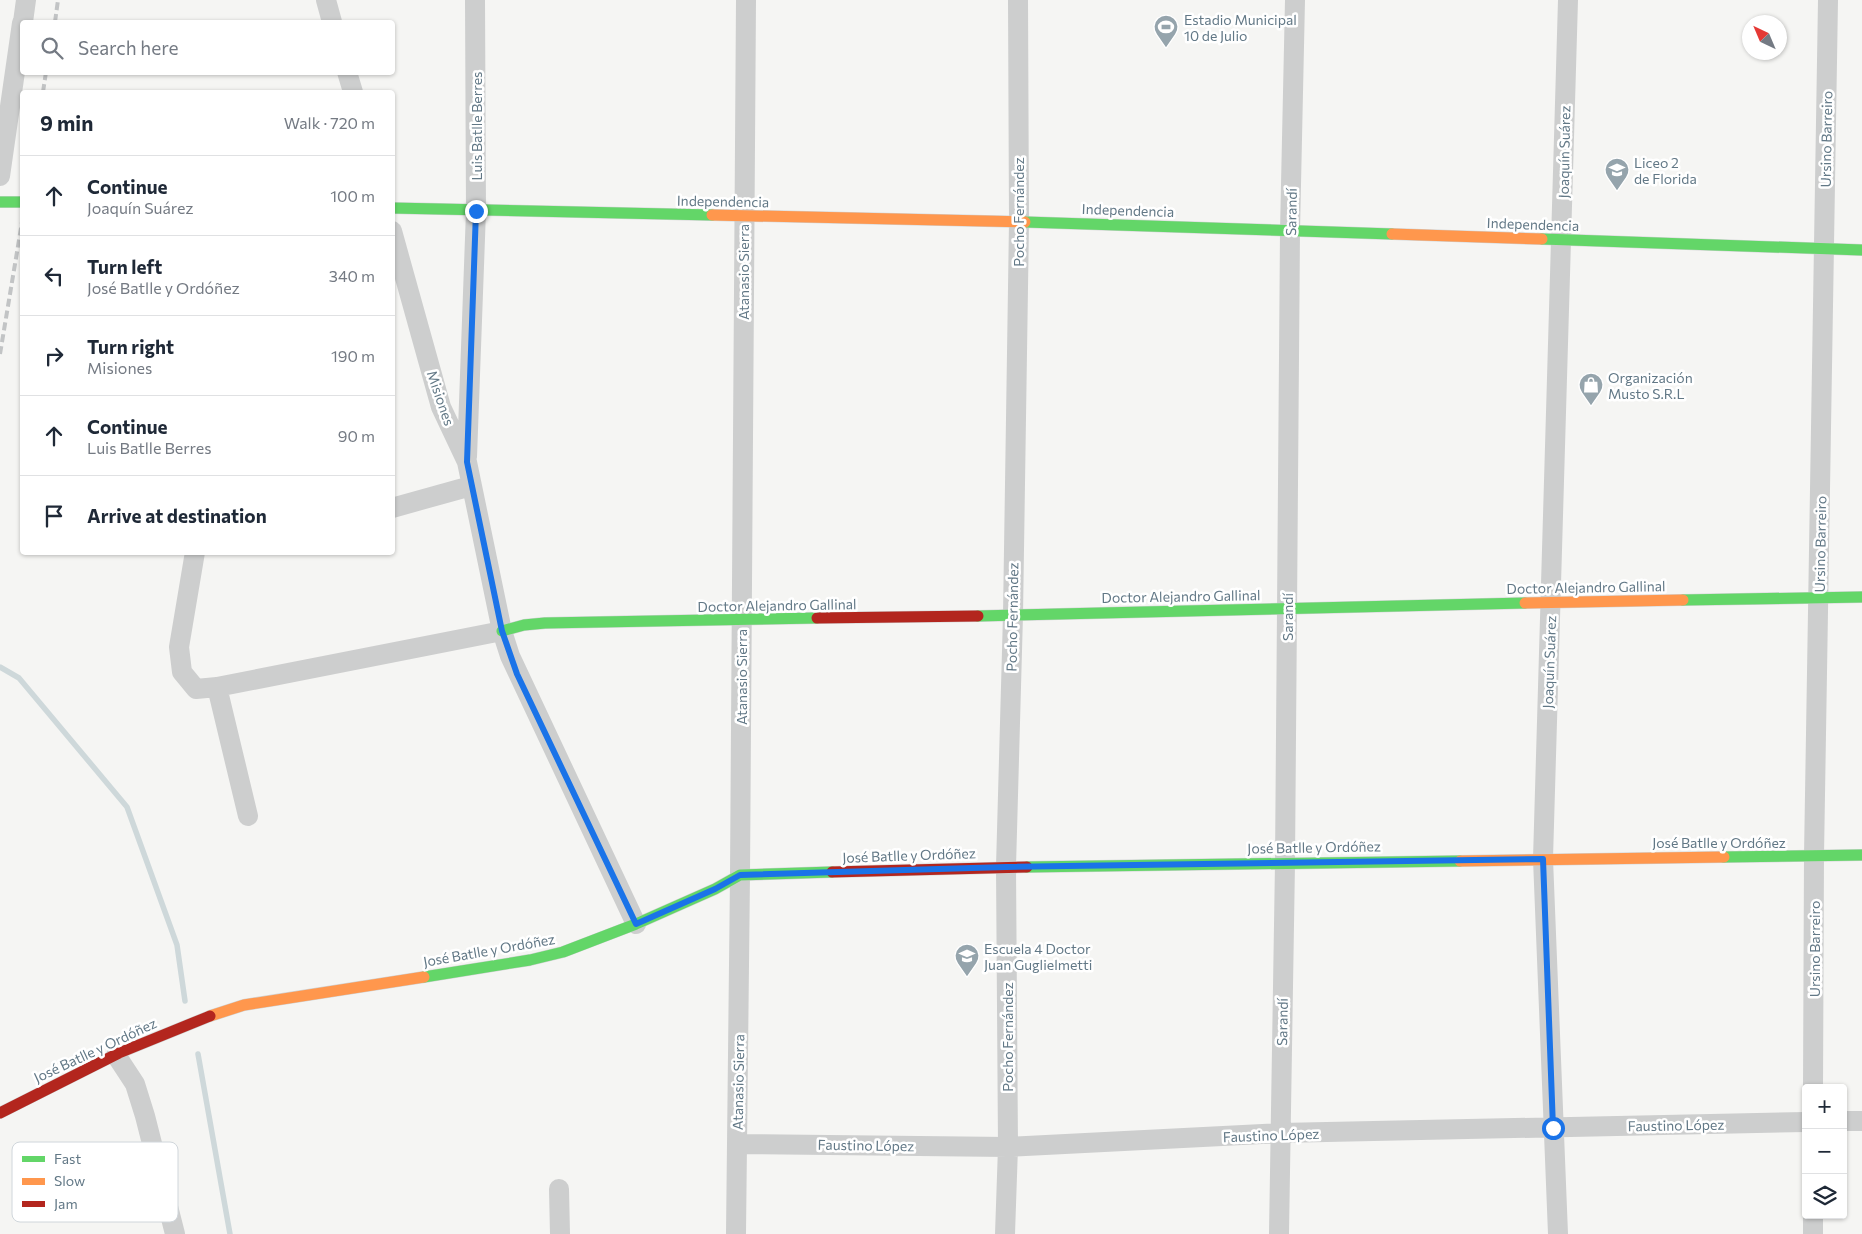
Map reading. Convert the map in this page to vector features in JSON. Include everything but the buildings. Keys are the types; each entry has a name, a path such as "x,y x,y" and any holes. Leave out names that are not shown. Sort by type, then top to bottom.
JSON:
{"street":[{"path":"23,20 26,0"},
{"path":"326,0 331,20"},
{"name":"Luis Batlle Berres","path":"467,462 476,211 475,0"},
{"name":"Atanasio Sierra","path":"736,1234 746,0"},
{"name":"Pocho Fernández","path":"1005,1234 1008,1147 1006,867 1013,615 1019,222 1018,0"},
{"name":"Sarandí","path":"1279,1234 1285,863 1290,231 1295,0"},
{"name":"Joaquín Suárez","path":"1558,1234 1543,859 1568,0"},
{"name":"Ursino Barreiro","path":"1813,1084 1814,856 1828,0"},
{"path":"0,176 20,43"},
{"path":"348,75 352,90"},
{"path":"0,202 20,202"},
{"name":"Independencia","path":"395,208 1019,222 1862,250"},
{"name":"Misiones","path":"395,242 441,406 467,462 502,631 517,674 636,924"},
{"path":"395,507 472,486"},
{"path":"194,555 179,647 182,672 196,689 217,687 502,631"},
{"name":"Doctor Alejandro Gallinal","path":"502,631 524,625 545,623 1862,597"},
{"path":"217,687 248,816"},
{"name":"José Batlle y Ordóñez","path":"0,1113 40,1091 116,1055 180,1027 244,1005 530,960 591,942 636,924 715,889 740,875 1006,867 1862,855"},
{"path":"116,1055 134,1084 152,1142"},
{"path":"1847,1121 1862,1121"},
{"name":"Faustino López","path":"737,1144 1008,1147 1280,1133 1802,1122"},
{"path":"559,1189 560,1234"},
{"path":"1813,1219 1813,1234"}],"waterway":[{"path":"0,667 19,678 127,807 177,945 185,1001"},
{"path":"198,1054 230,1234"}],"railway":[{"path":"55,20 58,0"},
{"path":"43,90 46,75"},
{"path":"0,354 20,234"}],"traffic: fast":[{"path":"0,202 20,202"},
{"path":"395,208 712,215"},
{"path":"1025,222 1392,234"},
{"path":"1542,239 1862,250"},
{"path":"1683,600 1862,597"},
{"path":"978,616 1525,603"},
{"path":"502,631 524,625 545,623 817,618"},
{"path":"1724,857 1862,855"},
{"path":"1027,867 1460,861"},
{"path":"424,977 530,960 563,952 636,924 715,889 740,875 832,872"}],"traffic: slow":[{"path":"712,215 1025,222"},
{"path":"1392,234 1542,239"},
{"path":"1525,603 1683,600"},
{"path":"1460,861 1724,857"},
{"path":"210,1016 244,1005 424,977"}],"traffic: jam":[{"path":"817,618 978,616"},
{"path":"832,872 1027,867"},
{"path":"0,1113 119,1053 210,1016"}],"place":[{"name":"Estadio Municipal 10 de Julio","path":"1166,48"},
{"name":"Liceo 2 de Florida","path":"1617,191"},
{"name":"Organización Musto S.R.L","path":"1591,406"},
{"name":"Escuela 4 Doctor Juan Guglielmetti","path":"967,977"}],"route":[{"path":"476,211 467,462 502,631 517,674 636,924 715,889 740,875 1006,867 1543,859 1553,1128"}]}
